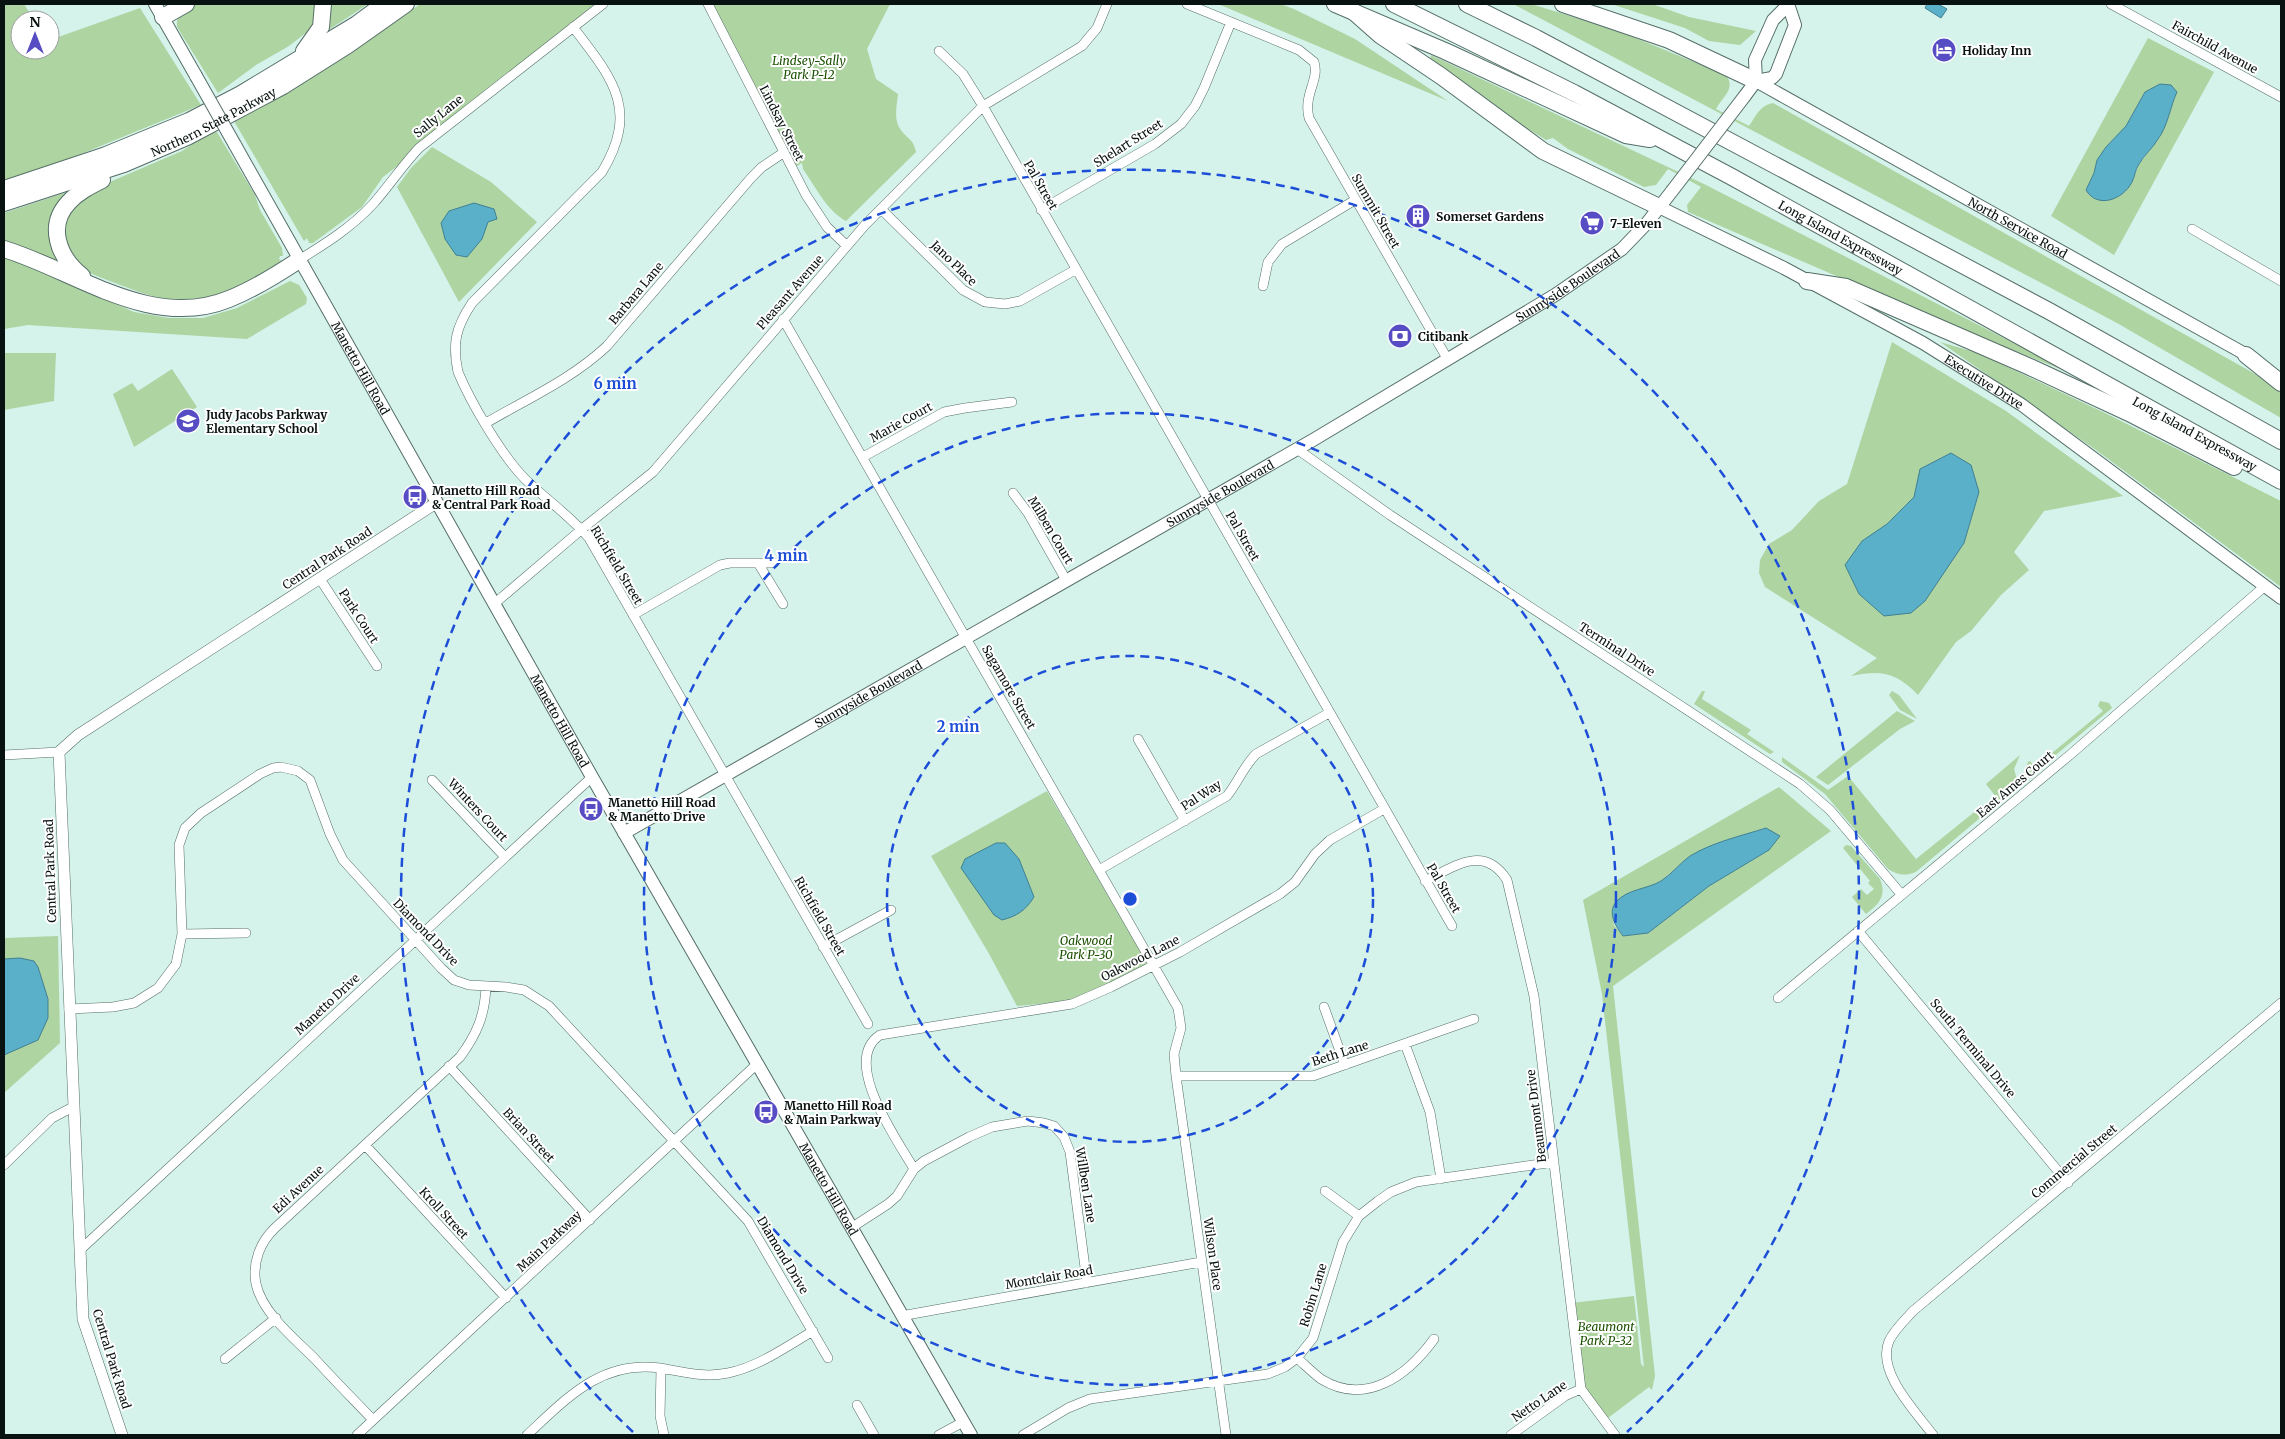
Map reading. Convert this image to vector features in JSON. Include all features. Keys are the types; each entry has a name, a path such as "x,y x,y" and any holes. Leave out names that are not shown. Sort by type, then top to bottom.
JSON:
{"highway":[{"path":"159,11 175,4"},
{"path":"159,11 186,4"},
{"path":"299,58 320,27 323,4"},
{"name":"Northern State Parkway","path":"4,189 106,155 189,121 241,94 357,24 384,4"},
{"name":"Northern State Parkway","path":"4,203 124,164 186,137 283,86 348,45 406,4"},
{"path":"1334,4 1453,55 1626,135 1664,141"},
{"name":"Long Island Expressway","path":"1394,4 1565,88 1732,177 2281,481"},
{"path":"1467,4 1536,38 2049,311 2281,441"},
{"path":"1563,4 1669,40 1756,82"},
{"path":"1354,12 1380,35 1441,76 1543,151 1659,207"},
{"path":"89,282 65,259 57,240 58,220 69,202 76,195 111,175 124,164"},
{"path":"4,249 122,297 148,305 188,308 228,300 300,260"},
{"path":"1807,281 1846,287 2030,367 2129,413 2281,490"},
{"path":"2246,354 2281,383"}],"main road":[{"name":"Sunnyside Boulevard","path":"624,833 1297,449 1448,360 1594,270 1622,249 1659,207 1756,82 1772,78 1776,74 1795,25 1788,4 1772,20 1755,60 1756,82"},
{"name":"Manetto Hill Road","path":"159,11 592,777 971,1435"},
{"name":"North Service Road","path":"1756,82 2281,374"},
{"name":"Executive Drive","path":"1659,207 1807,281 1924,343 2022,405 2281,598"}],"street":[{"name":"Sally Lane","path":"300,260 358,219 418,148 603,4"},
{"name":"Lindsay Street","path":"708,4 783,153 818,214 846,245"},
{"name":"Pleasant Avenue","path":"494,604 653,472 846,245 982,106 1082,46 1097,28 1107,4"},
{"path":"1187,4 1232,22"},
{"name":"Fairchild Avenue","path":"2111,4 2281,97"},
{"name":"Summit Street","path":"1232,22 1309,56 1316,68 1308,96 1307,108 1310,118 1355,200 1448,360"},
{"name":"Shelart Street","path":"1041,210 1154,144 1181,124 1195,106 1232,22"},
{"name":"Richfield Street","path":"573,27 597,58 613,84 620,106 620,134 614,152 602,172 472,303 461,320 455,344 458,372 501,449 526,479 582,529 589,538 868,1024"},
{"name":"Pal Street","path":"939,52 963,74 982,106 1452,926"},
{"name":"Barbara Lane","path":"486,422 574,373 592,360 614,339 751,178 762,167 783,153"},
{"path":"1263,286 1268,262 1282,244 1355,200"},
{"name":"Jano Place","path":"881,209 963,290 986,302 1005,304 1020,301 1075,270"},
{"path":"2192,230 2281,280"},
{"name":"Sagamore Street","path":"783,319 1171,995 1180,1017 1181,1028 1174,1054 1176,1076"},
{"name":"Marie Court","path":"863,458 944,412 1012,402"},
{"name":"Terminal Drive","path":"1297,449 1390,515 1800,784 1830,810 1901,894"},
{"name":"Milben Court","path":"1013,493 1028,513 1066,580"},
{"name":"Central Park Road","path":"122,1435 83,1319 59,752 78,735 436,503"},
{"path":"633,615 720,566 730,563 774,563"},
{"path":"758,563 783,604"},
{"name":"Park Court","path":"320,579 377,666"},
{"name":"East Ames Court","path":"1778,998 2071,754 2265,586"},
{"name":"Pal Way","path":"1099,870 1227,796 1256,754 1329,713"},
{"path":"1138,739 1185,821"},
{"path":"4,755 59,752"},
{"name":"Diamond Drive","path":"69,1009 113,1007 134,1003 145,998 158,988 170,975 176,964 182,934 179,845 185,828 201,813 260,774 280,767 298,771 310,780 330,834 343,860 441,968 454,980 469,985 524,990 549,1006 676,1141 748,1221 828,1358"},
{"name":"Manetto Drive","path":"80,1250 592,777"},
{"name":"Winters Court","path":"432,780 505,857"},
{"name":"Oakwood Lane","path":"914,1169 882,1114 870,1087 866,1072 870,1044 880,1035 1072,1004 1096,994 1180,952 1280,894 1295,882 1315,854 1330,840 1384,809"},
{"name":"Beaumont Drive","path":"1425,881 1457,864 1472,860 1492,864 1500,870 1507,880 1534,996 1581,1389 1615,1435"},
{"path":"823,948 891,910"},
{"name":"South Terminal Drive","path":"1858,931 2068,1183"},
{"path":"182,934 246,933"},
{"name":"Edi Avenue","path":"373,1420 276,1318 261,1295 256,1283 255,1264 260,1246 275,1228 466,1050 480,1026 486,986"},
{"name":"Commercial Street","path":"1933,1435 1894,1382 1888,1364 1889,1342 1898,1327 1913,1311 2281,1003"},
{"path":"1324,1007 1345,1066"},
{"name":"Beth Lane","path":"1176,1076 1313,1076 1474,1019"},
{"path":"1406,1044 1430,1112 1440,1179"},
{"name":"Main Parkway","path":"357,1435 757,1064"},
{"name":"Brian Street","path":"449,1066 590,1220"},
{"name":"Wilson Place","path":"1176,1076 1226,1435"},
{"path":"4,1165 52,1118 73,1107"},
{"name":"Willben Lane","path":"851,1228 897,1196 914,1169 924,1161 969,1137 992,1127 1028,1121 1054,1126 1064,1137 1070,1152 1087,1283"},
{"name":"Kroll Street","path":"364,1145 506,1298"},
{"name":"Robin Lane","path":"1024,1435 1068,1408 1090,1399 1268,1374 1284,1367 1297,1358 1313,1338 1343,1242 1359,1216 1391,1192 1416,1182 1554,1162"},
{"path":"1326,1191 1359,1216"},
{"name":"Montclair Road","path":"901,1316 1201,1262"},
{"path":"225,1359 276,1318"},
{"path":"528,1435 588,1382 624,1369 643,1367 661,1368 690,1375 730,1373 762,1361 813,1331"},
{"path":"1297,1358 1321,1379 1336,1385 1365,1389 1391,1381 1406,1372 1420,1359 1434,1340"},
{"path":"661,1368 660,1416 664,1435"},
{"name":"Netto Lane","path":"1511,1435 1565,1396 1581,1389"},
{"path":"857,1406 874,1435"},
{"path":"939,1435 963,1422"}],"green space":[{"path":"4,4 24,4 28,10 10,10 10,60 60,60 60,36 140,8 201,105 54,165 4,180"},
{"path":"194,4 318,4 317,24 289,46 256,65 218,93 177,27 179,15"},
{"path":"325,4 368,4 324,33"},
{"path":"420,4 607,4 383,177 362,207 313,243 309,243 307,238 304,241 234,121 352,51"},
{"name":"Lindsey-Sally Park P-12","path":"710,4 890,4 867,49 876,79 898,94 897,122 901,130 912,142 916,152 846,221 839,217 822,198 803,169 802,163 792,169"},
{"path":"1218,4 1280,4 1294,9 1355,39 1448,101"},
{"path":"1513,4 1531,4 1616,30 1726,75 1730,84 1729,88 1716,109 1749,126 1765,106 1773,103 2264,379 2281,391 2281,418 2117,323"},
{"path":"1611,4 1652,4 1689,17 1756,31 1740,45 1709,41 1685,28"},
{"path":"2148,38 2214,72 2114,255 2051,216","holes":["2145,92 2177,92 2159,138 2139,164 2132,182 2086,190 2094,173 2097,160 2106,147 2126,126"]},
{"path":"1431,55 1706,185 2078,376 1950,325 1688,212 1687,205 1701,187 1668,169 1656,185 1644,187 1568,149 1553,138 1546,140 1512,119 1430,59"},
{"path":"215,129 255,195 260,210 282,248 283,256 280,256 279,259 282,261 243,286 213,296 183,300 161,298 139,292 91,274 70,258 66,248 64,218 84,193 182,151"},
{"path":"432,147 491,182 537,222 459,302 397,187 411,168"},
{"path":"73,190 56,207 50,224 60,264 4,245 4,213"},
{"path":"4,254 134,312 169,318 203,318 237,308 290,281 299,285 307,298 306,304 247,339 28,325 4,329"},
{"path":"1892,342 2006,411 2123,496 2044,511 2014,552 2029,570 2001,595 1971,631 1956,642 1918,695 1895,677 1880,673 1851,676 1877,658 1765,587 1759,573 1760,560 1769,544 1792,530 1819,501 1847,484"},
{"path":"1940,342 1978,353 2105,413 2281,501 2281,587 2096,450"},
{"path":"4,353 56,353 54,401 4,410"},
{"path":"172,369 197,407 134,447 113,394 132,383 138,391"},
{"path":"1702,691 1705,691 1702,699 1751,730 1747,734 1774,752 1770,754 1694,704"},
{"path":"1892,691 1899,695 1917,719 1900,710 1889,695"},
{"path":"2100,701 2109,703 2112,708 2027,779 2024,772 2028,762 2030,761 2035,767 2103,711 2098,706"},
{"path":"1897,711 1915,721 1900,729 1828,785 1816,777"},
{"path":"2020,755 2014,769 2019,787 2000,802 1986,784"},
{"path":"1782,757 1828,790 1848,776 1916,859 1983,805 1987,812 1917,871 1905,875 1898,874 1888,869 1825,794 1782,762"},
{"name":"Beaumont Park P-32","path":"1779,787 1831,831 1613,986 1655,1376 1652,1390 1649,1387 1604,1421 1581,1389 1571,1303 1634,1296 1641,1364 1644,1367 1602,994 1583,900","holes":["1765,828 1769,850 1709,886 1648,933 1623,936 1614,925 1612,910 1663,880 1690,856 1717,843"]},
{"name":"Oakwood Park P-30","path":"1047,791 1148,964 1072,1001 1017,1006 988,952 931,856"},
{"path":"1846,845 1851,846 1880,879 1882,885 1882,895 1878,903 1866,914 1852,897 1861,889 1867,895 1874,889 1868,883 1870,881 1843,848"},
{"path":"58,936 60,1043 4,1093 4,938"}],"water":[{"path":"1927,4 1938,4 1947,9 1941,18 1925,8"},
{"path":"2160,84 2171,85 2177,92 2161,134 2139,164 2132,182 2123,194 2110,200 2103,201 2091,196 2086,190 2094,173 2097,160 2106,147 2126,126 2145,92"},
{"path":"474,203 494,209 497,219 488,222 482,239 467,257 456,255 445,239 441,223 449,211"},
{"path":"1951,453 1971,465 1979,492 1964,543 1925,601 1911,613 1884,616 1859,594 1845,565 1862,541 1887,524 1914,497 1920,469"},
{"path":"1766,828 1780,836 1769,850 1709,886 1648,933 1623,936 1620,932 1613,920 1612,911 1616,902 1626,894 1661,881 1686,859 1699,851"},
{"path":"996,843 1005,843 1019,859 1034,897 1020,912 1002,920 994,915 961,868 965,859"},
{"path":"20,958 34,961 38,967 48,999 48,1018 38,1040 4,1055 4,959"}],"place":[{"name":"Holiday Inn","path":"1944,50"},
{"name":"Somerset Gardens","path":"1418,216"},
{"name":"7-Eleven","path":"1592,223"},
{"name":"Citibank","path":"1400,336"},
{"name":"Judy Jacobs Parkway Elementary School","path":"188,421"},
{"name":"Manetto Hill Road & Central Park Road","path":"415,497"},
{"name":"Manetto Hill Road & Manetto Drive","path":"591,809"},
{"name":"Manetto Hill Road & Main Parkway","path":"766,1112"}]}
